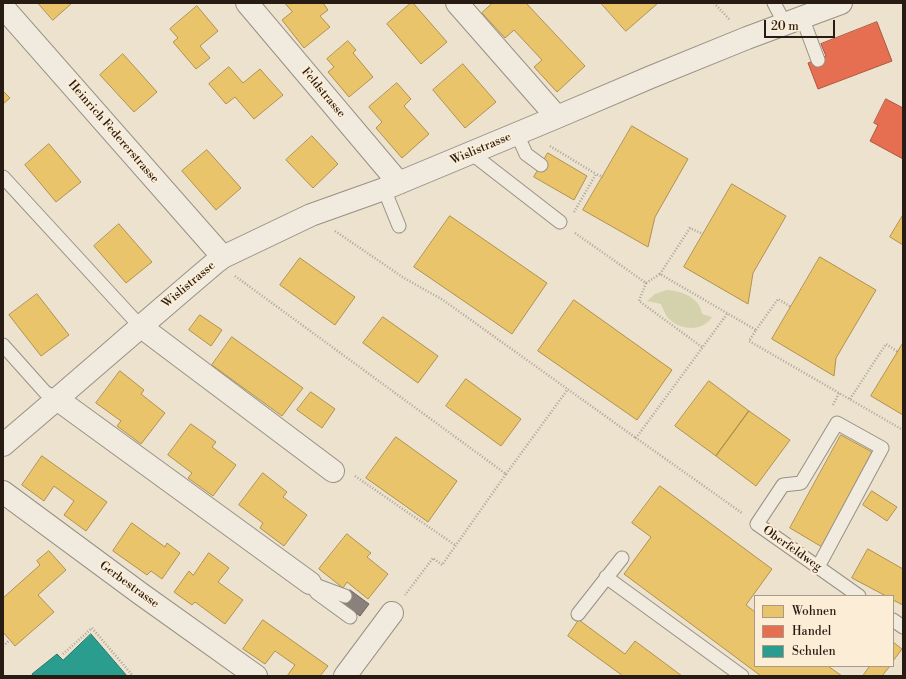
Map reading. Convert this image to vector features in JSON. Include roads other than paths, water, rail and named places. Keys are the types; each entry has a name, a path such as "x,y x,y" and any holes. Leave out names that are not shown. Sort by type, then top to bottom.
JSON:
{"street":[{"name":"Feldstrasse","path":"247,3 392,186"},
{"path":"457,3 557,117"},
{"name":"Wislistrasse","path":"3,445 215,263 227,265 311,215 392,186 651,77 841,3"},
{"name":"Heinrich Federerstrasse","path":"3,7 227,265"},
{"path":"140,326 333,471"},
{"path":"57,399 310,583"},
{"name":"Gerbestrasse","path":"3,492 141,594 256,676"},
{"path":"345,676 392,613"}],"lane":[{"path":"774,3 794,21 818,60"},
{"path":"527,130 526,154 541,165"},
{"path":"471,153 563,224"},
{"path":"3,177 140,326"},
{"path":"392,186 399,226"},
{"path":"3,345 45,392 57,399"},
{"name":"Oberfeldweg","path":"818,567 882,448 837,423 801,483 783,485 757,524 858,595"},
{"path":"578,614 622,558"},
{"path":"606,578 742,676"},
{"path":"310,583 345,596"},
{"path":"310,583 317,593 350,617"},
{"path":"894,621 903,627"}]}
